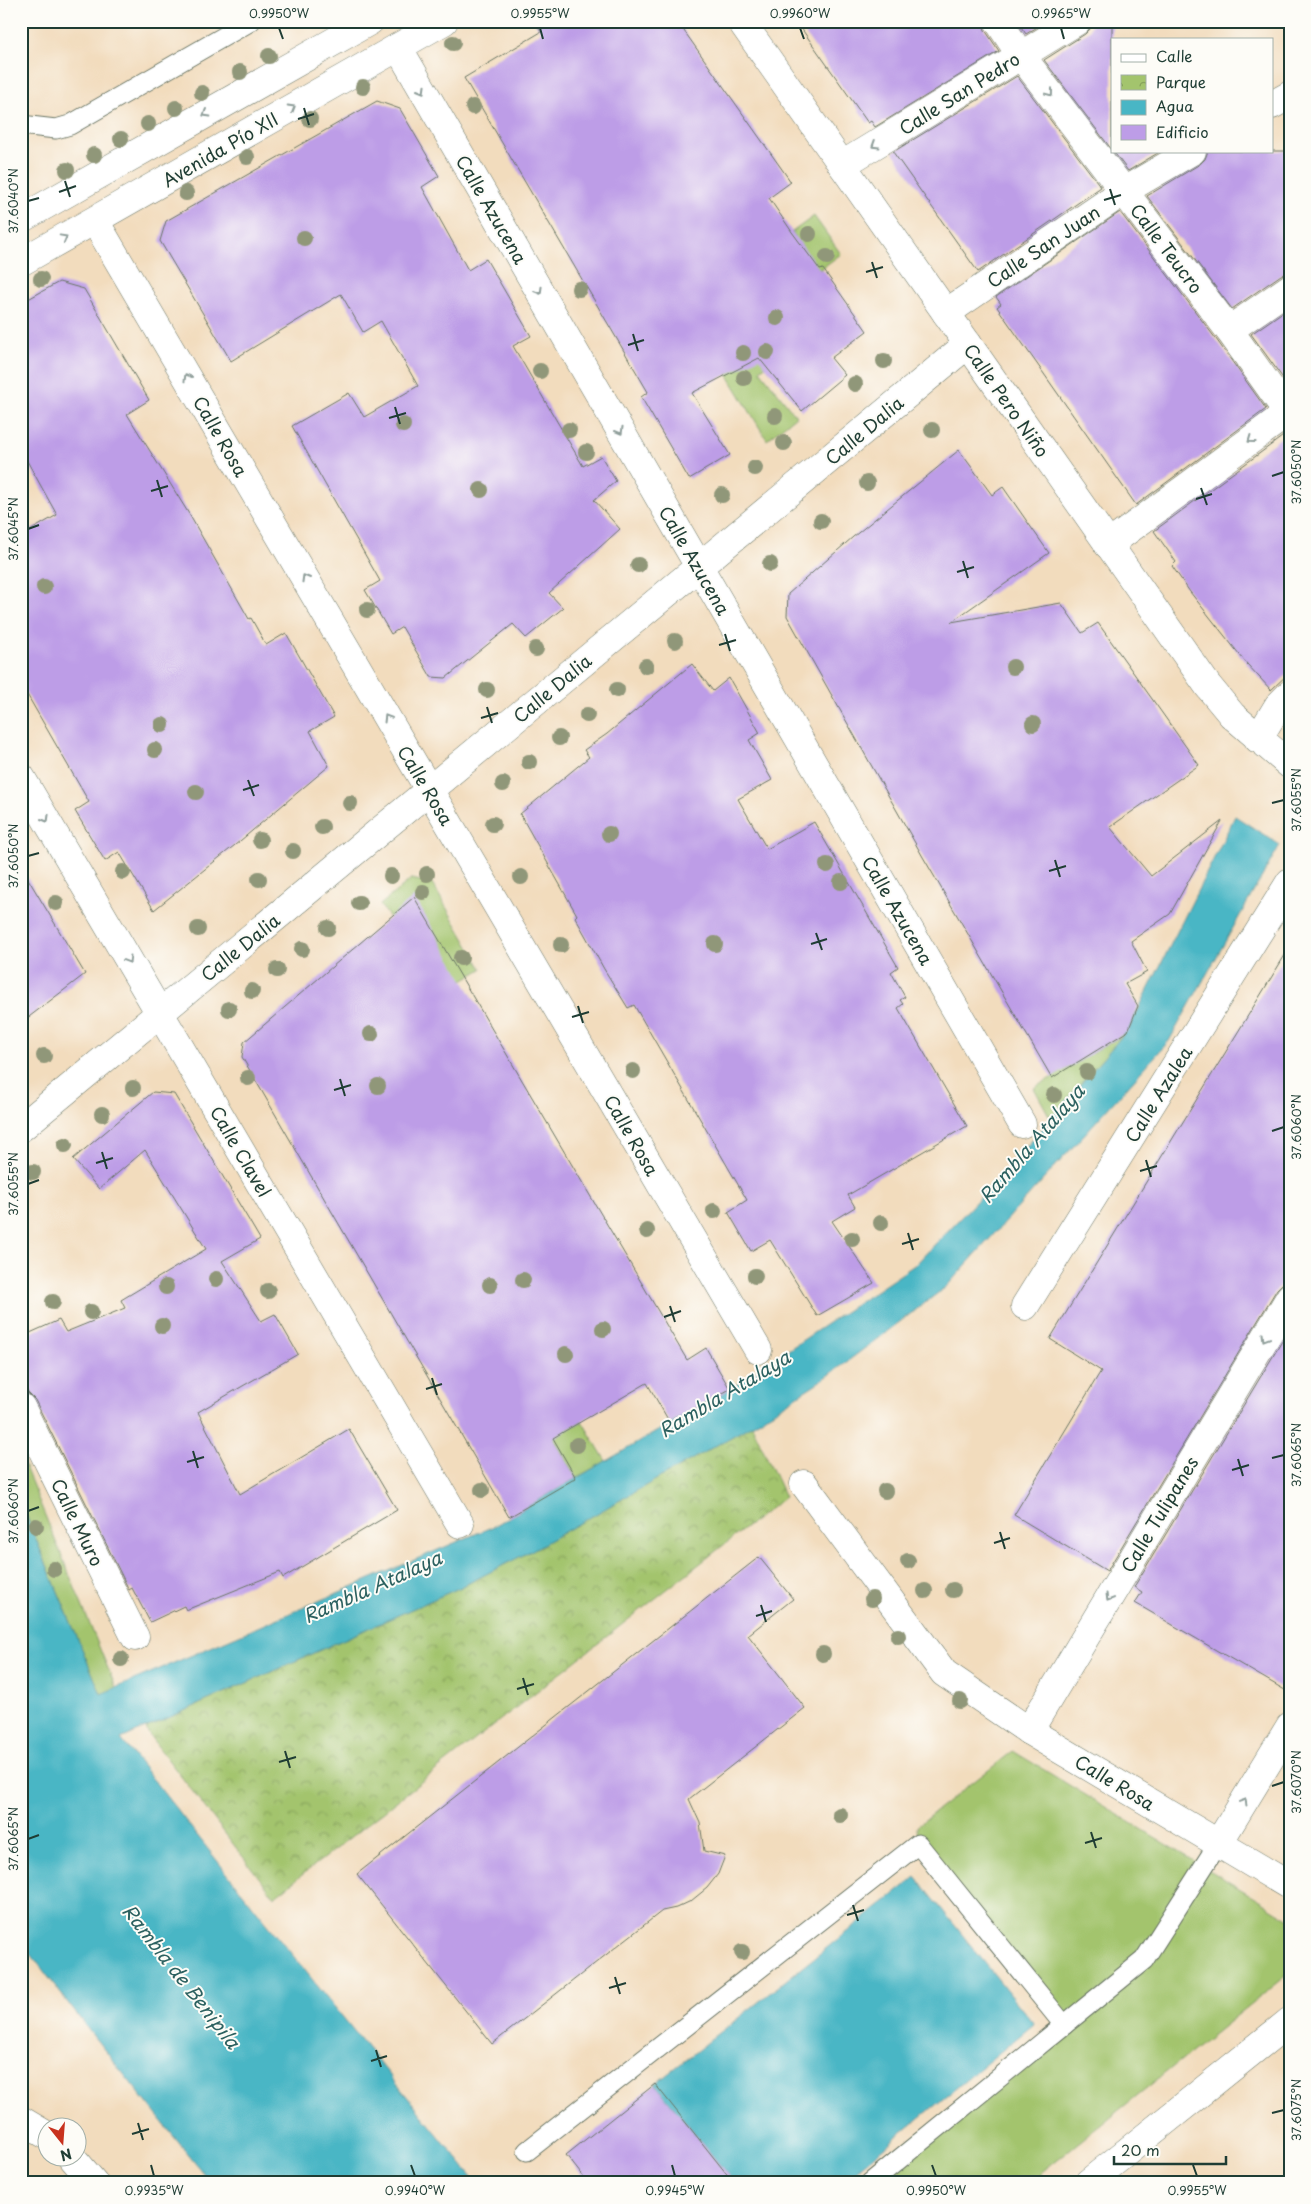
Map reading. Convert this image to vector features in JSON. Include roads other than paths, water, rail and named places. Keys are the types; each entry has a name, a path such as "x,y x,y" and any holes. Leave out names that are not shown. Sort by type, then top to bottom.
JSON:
{"street":[{"name":"Avenida Pío XII","path":"21,219 370,21"},
{"path":"95,221 93,208 98,198 109,190 405,21"},
{"name":"Avenida Pío XII","path":"21,262 444,21"},
{"name":"Calle Pero Niño","path":"741,21 1208,686 1232,715 1290,765"},
{"name":"Calle Teucro","path":"998,21 1020,54 1289,412"},
{"name":"Calle San Pedro","path":"842,165 1020,54 1077,21"},
{"name":"Calle Azucena","path":"398,47 1022,1124"},
{"path":"1274,104 1290,95"},
{"name":"Calle San Juan","path":"946,313 1124,191 1190,152"},
{"path":"21,233 73,210 86,212 95,221"},
{"name":"Calle Rosa","path":"95,221 758,1350"},
{"path":"1229,330 1290,288"},
{"name":"Calle Dalia","path":"21,1128 968,344"},
{"path":"1108,545 1289,412"},
{"path":"1258,739 1278,706 1290,694"},
{"name":"Calle Clavel","path":"21,777 460,1524"},
{"name":"Calle Azalea","path":"1025,1306 1290,882"},
{"name":"Calle Tulipanes","path":"1029,1732 1290,1296"},
{"name":"Calle Muro","path":"21,1407 136,1637"},
{"name":"Calle Rosa","path":"804,1484 944,1673 1029,1732 1290,1886"},
{"path":"1218,1844 1290,1726"},
{"path":"1088,2183 1290,2021"},
{"path":"21,2120 38,2130"},
{"path":"80,2166 94,2183"}],"lane":[{"path":"21,125 38,129 56,129 70,125 251,21"},
{"path":"527,2151 918,1844 1064,2025"},
{"path":"870,2183 1144,1960 1218,1844"}],"water":[{"path":"1235,816 1280,845 1169,1041 946,1287 828,1376 752,1425 529,1552 461,1587 121,1739 477,2183 211,2183 90,2032 21,1941 21,1504 101,1694 494,1526 730,1389 916,1264 1010,1166 1129,1028"},
{"path":"916,1877 1034,2024 841,2183 734,2183 655,2084"}],"water label":[{"name":"Rambla Atalaya","path":"1031,1143"},
{"name":"Rambla Atalaya","path":"724,1393"},
{"name":"Rambla Atalaya","path":"372,1586"},
{"name":"Rambla de Benipila","path":"182,1976"}]}
